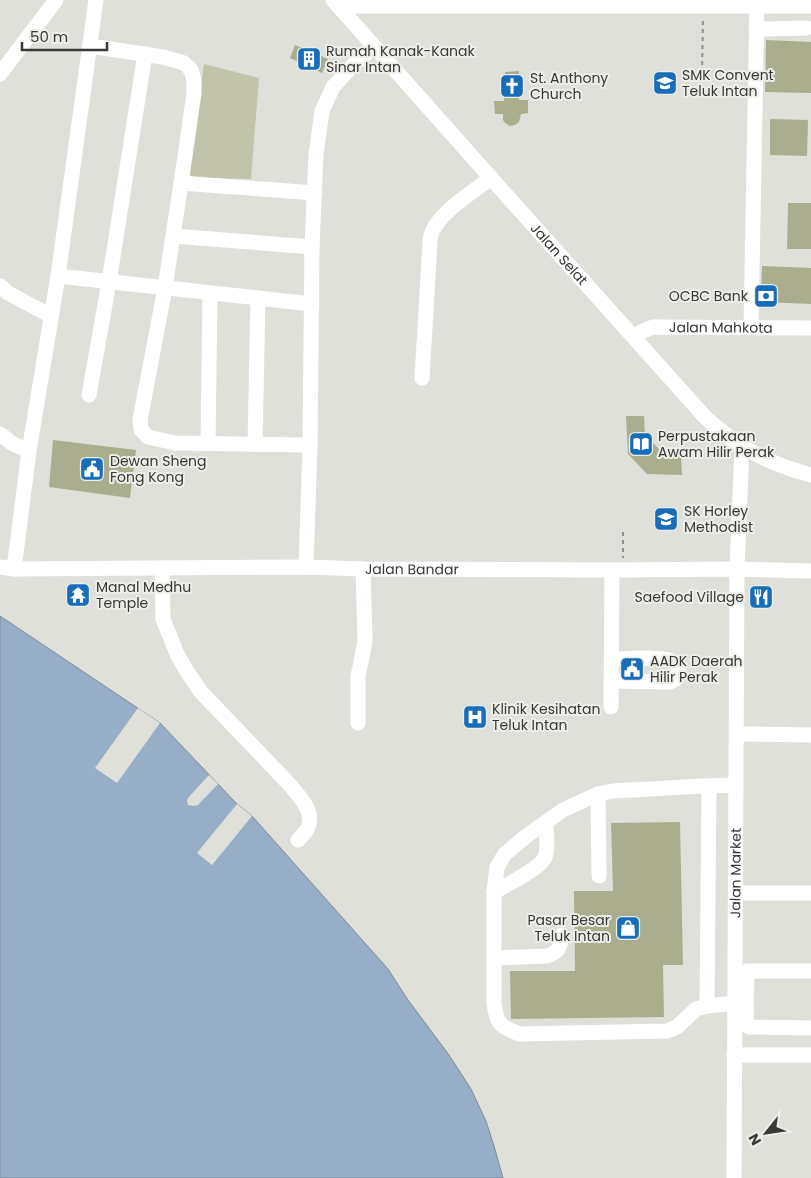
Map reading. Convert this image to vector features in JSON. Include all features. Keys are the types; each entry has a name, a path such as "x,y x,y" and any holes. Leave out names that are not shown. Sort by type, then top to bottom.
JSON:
{"street":[{"path":"0,74 56,0"},
{"path":"7,568 29,451 58,276 96,0"},
{"path":"336,3 704,7 756,3 811,6"},
{"name":"Jalan Selat","path":"336,3 705,417 723,433 758,455 779,465 811,475"},
{"path":"752,327 756,3"},
{"path":"756,29 806,28"},
{"path":"90,46 163,57 184,63 191,70 194,80 194,93 173,236 140,420 141,430 148,437 175,443 310,445"},
{"path":"306,567 310,445 312,247 316,154 322,112 333,87 354,64 374,47"},
{"path":"0,52 16,53"},
{"path":"89,394 109,282 145,54"},
{"path":"422,378 432,233 446,212 491,178"},
{"path":"181,183 315,193"},
{"path":"173,236 312,247"},
{"path":"58,276 312,304"},
{"path":"0,286 8,293 51,316"},
{"path":"208,444 210,293"},
{"path":"255,444 258,298"},
{"name":"Jalan Mahkota","path":"634,336 653,327 811,328"},
{"path":"0,434 13,444 29,451"},
{"name":"Jalan Market","path":"734,1178 737,569 742,446"},
{"name":"Jalan Bandar","path":"7,568 306,567 363,569 737,569 811,571"},
{"path":"162,568 163,619 177,654 201,692 303,801 310,817 308,828 298,840"},
{"path":"358,723 358,676 364,640 363,569"},
{"path":"611,707 617,570"},
{"path":"612,659 670,660 678,666 679,671 675,680 670,682 612,681"},
{"path":"737,734 811,735"},
{"path":"735,1003 696,1009 677,1027 667,1031 519,1034 505,1028 497,1019 494,1003 494,892 497,867 505,854 563,810 598,794 614,791 736,785"},
{"path":"707,1006 709,786"},
{"path":"598,794 599,876"},
{"path":"494,892 540,864 545,857 546,822"},
{"path":"736,893 811,893"},
{"path":"494,958 547,956 555,953 560,948 562,935"},
{"path":"811,971 747,971 746,1024 749,1027 811,1028"},
{"path":"734,1055 811,1055"}],"path":[{"path":"702,73 704,7"},
{"path":"617,570 623,532"}],"green space":[{"path":"204,64 259,78 251,179 192,178 189,173"}],"water":[{"path":"0,616 160,723 237,804 252,816 388,969 408,1000 449,1055 471,1089 486,1121 503,1178 0,1178"}],"pier":[{"path":"138,708 160,723 117,783 95,768"},
{"path":"209,775 218,784 198,805 188,805 188,798"},
{"path":"237,804 252,816 212,865 197,853"}],"building":[{"path":"766,40 811,42 811,93 765,92"},
{"name":"Rumah Kanak-Kanak Sinar Intan","path":"295,45 328,59 322,73 290,58"},
{"name":"St. Anthony Church","path":"519,71 519,100 528,100 528,113 521,114 519,122 510,126 503,120 503,114 495,114 494,101 504,101 505,72"},
{"path":"770,119 808,120 807,156 770,155"},
{"path":"788,203 811,203 811,249 787,249"},
{"path":"762,266 811,268 811,304 761,302"},
{"name":"Perpustakaan Awam Hilir Perak","path":"626,416 644,416 645,435 662,452 681,454 682,475 647,474 628,454"},
{"name":"Dewan Sheng Fong Kong","path":"53,440 136,450 130,498 49,487"},
{"name":"Pasar Besar Teluk Intan","path":"680,822 683,965 663,965 664,1017 511,1019 510,971 575,971 574,891 613,891 611,823"}],"place":[{"name":"Rumah Kanak-Kanak Sinar Intan","path":"309,59"},
{"name":"SMK Convent Teluk Intan","path":"665,83"},
{"name":"St. Anthony Church","path":"512,86"},
{"name":"OCBC Bank","path":"766,296"},
{"name":"Perpustakaan Awam Hilir Perak","path":"641,444"},
{"name":"Dewan Sheng Fong Kong","path":"92,469"},
{"name":"SK Horley Methodist","path":"666,519"},
{"name":"Manal Medhu Temple","path":"78,595"},
{"name":"Saefood Village","path":"761,597"},
{"name":"AADK Daerah Hilir Perak","path":"632,669"},
{"name":"Klinik Kesihatan Teluk Intan","path":"475,717"},
{"name":"Pasar Besar Teluk Intan","path":"628,928"}]}
